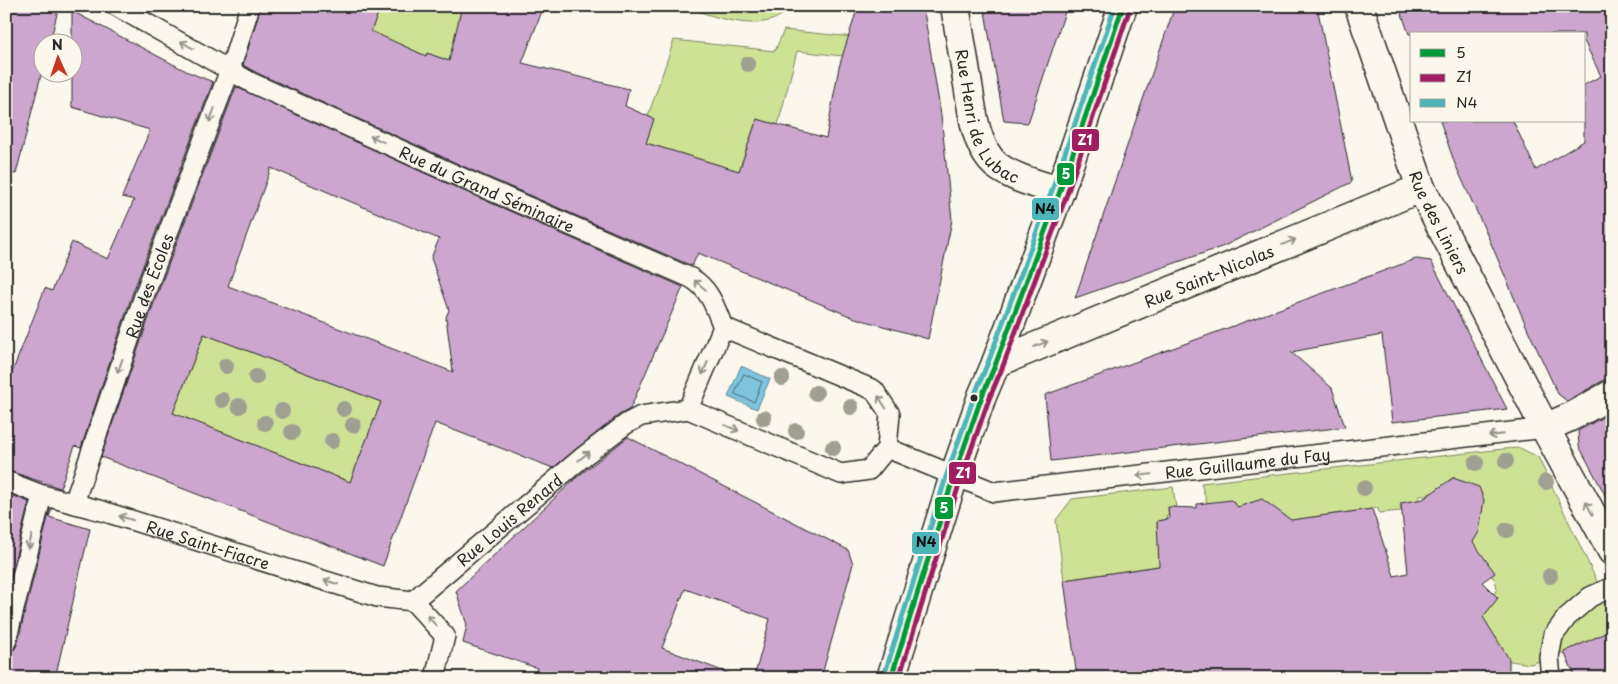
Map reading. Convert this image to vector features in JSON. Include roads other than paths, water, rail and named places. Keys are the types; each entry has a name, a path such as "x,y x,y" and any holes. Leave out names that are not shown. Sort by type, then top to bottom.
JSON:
{"street":[{"name":"Rue Henri de Lubac","path":"955,6 972,112 983,147 991,160 1001,168 1034,183 1060,191"},
{"path":"891,678 954,476 982,396 1060,191 1123,6"},
{"name":"Rue des Liniers","path":"1359,6 1422,188 1545,428 1612,551"},
{"name":"Rue Saint-Nicolas","path":"996,362 1422,188"},
{"path":"1545,428 1570,417 1612,394"}],"lane":[{"name":"Rue du Grand Séminaire","path":"116,6 252,82 471,182 691,278 705,288 723,327"},
{"name":"Rue des Écoles","path":"74,504 144,296 230,70 250,6"},
{"path":"723,327 874,390 890,414 887,448 869,470 841,474 688,409 723,327"},
{"name":"Rue Louis Renard","path":"413,601 584,456 626,424 641,416 653,413 688,409"},
{"name":"Rue Guillaume du Fay","path":"887,448 994,492 1545,428"},
{"name":"Rue Saint-Fiacre","path":"6,481 74,504 378,597 413,601"},
{"path":"6,642 42,494"},
{"path":"1551,678 1549,657 1553,636 1567,618 1590,597 1612,587"},
{"path":"413,601 445,636 435,678"}],"water":[{"path":"741,366 770,379 757,409 728,397"}]}
